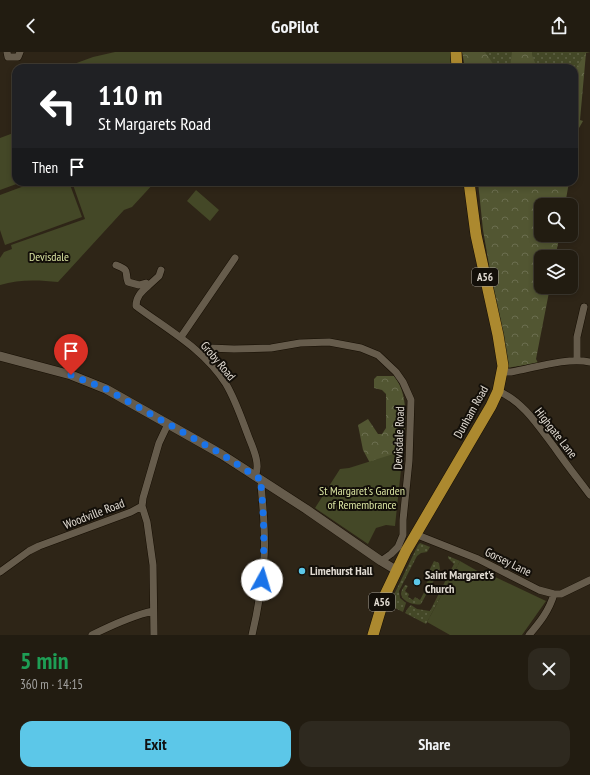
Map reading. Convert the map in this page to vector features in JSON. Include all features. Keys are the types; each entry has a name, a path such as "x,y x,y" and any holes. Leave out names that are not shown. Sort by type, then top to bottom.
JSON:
{"highway":[{"path":"456,52 458,64"},
{"name":"Dunham Road","path":"373,635 385,595 396,570 498,391 502,372 498,335 476,235 470,186"}],"street":[{"path":"6,52 8,57 18,57 20,52"},
{"path":"180,337 235,258"},
{"path":"116,265 127,271 128,282 139,285 146,283 148,286 159,276 161,270"},
{"name":"Groby Road","path":"148,286 136,300 136,306 180,337 201,354 226,384 240,414 258,466 255,476"},
{"path":"577,360 577,337 584,307"},
{"name":"Devisdale Road","path":"201,354 209,348 271,348 300,343 329,342 361,348 378,356 396,372 403,382 411,400 410,461 403,520 403,535 395,550 381,561"},
{"path":"0,356 71,375 106,389 221,454 396,570"},
{"path":"502,372 514,372 563,361 577,360 590,362"},
{"name":"Highgate Lane","path":"498,391 511,398 523,408 590,495"},
{"name":"Woodville Road","path":"0,572 29,551 39,546 130,512 142,506 159,443 168,424"},
{"path":"252,635 260,598 264,558 264,511 261,485 263,481"},
{"path":"142,506 147,522 153,565 154,635"},
{"name":"Gorsey Lane","path":"416,534 478,559 539,590 554,594"},
{"path":"530,635 544,617 554,594 561,594 590,580"},
{"path":"92,635 139,614 153,611"}],"green space":[{"path":"115,52 453,52 454,64 74,64 93,57"},
{"path":"462,52 485,52 493,64 464,64"},
{"path":"464,52 590,52 586,53 578,75 578,64 466,64"},
{"path":"512,52 532,52 536,64 510,64"},
{"path":"586,53 580,120 583,121 578,130 578,65"},
{"path":"12,134 12,186 0,190 0,138"},
{"path":"24,186 70,186 82,217 5,245 0,230 0,195"},
{"name":"Devisdale","path":"73,186 151,186 132,207 124,210 58,282 29,280 0,285 0,258 4,252 12,249 11,245 85,219"},
{"path":"478,186 568,186 566,198 534,198 534,242 558,242 557,250 534,250 534,294 549,294 536,359 538,363 507,368 483,230"},
{"path":"196,190 219,210 210,221 187,201"},
{"path":"377,376 394,376 400,385 403,395 405,406 405,429 401,462 370,463 363,450 358,425 368,419 378,434 382,434 386,428 386,394 382,390 374,388 374,379"},
{"name":"St Margaret's Garden of Remembrance","path":"403,451 395,526 386,525 376,528 368,544 315,508 340,469 349,468"},
{"path":"420,543 430,547 427,552 421,553 417,556 399,591 400,598 406,603 403,612 389,605"},
{"path":"448,556 460,561 426,624 405,613 411,605 417,609 430,611 454,564"},
{"path":"434,561 439,563 440,569 421,604 413,604 406,601 401,594 405,585 408,586 405,591 409,594 408,597 413,600 415,597 420,600 427,587 425,586 432,573 429,571"},
{"path":"460,561 488,577 493,576 546,601 522,635 450,635 427,622"}],"place":[{"name":"Limehurst Hall","path":"302,571"},
{"name":"Saint Margaret's Church","path":"417,582"}],"route":[{"path":"71,375 106,389 218,452 263,481 261,485 264,511 264,558 262,580"}]}
